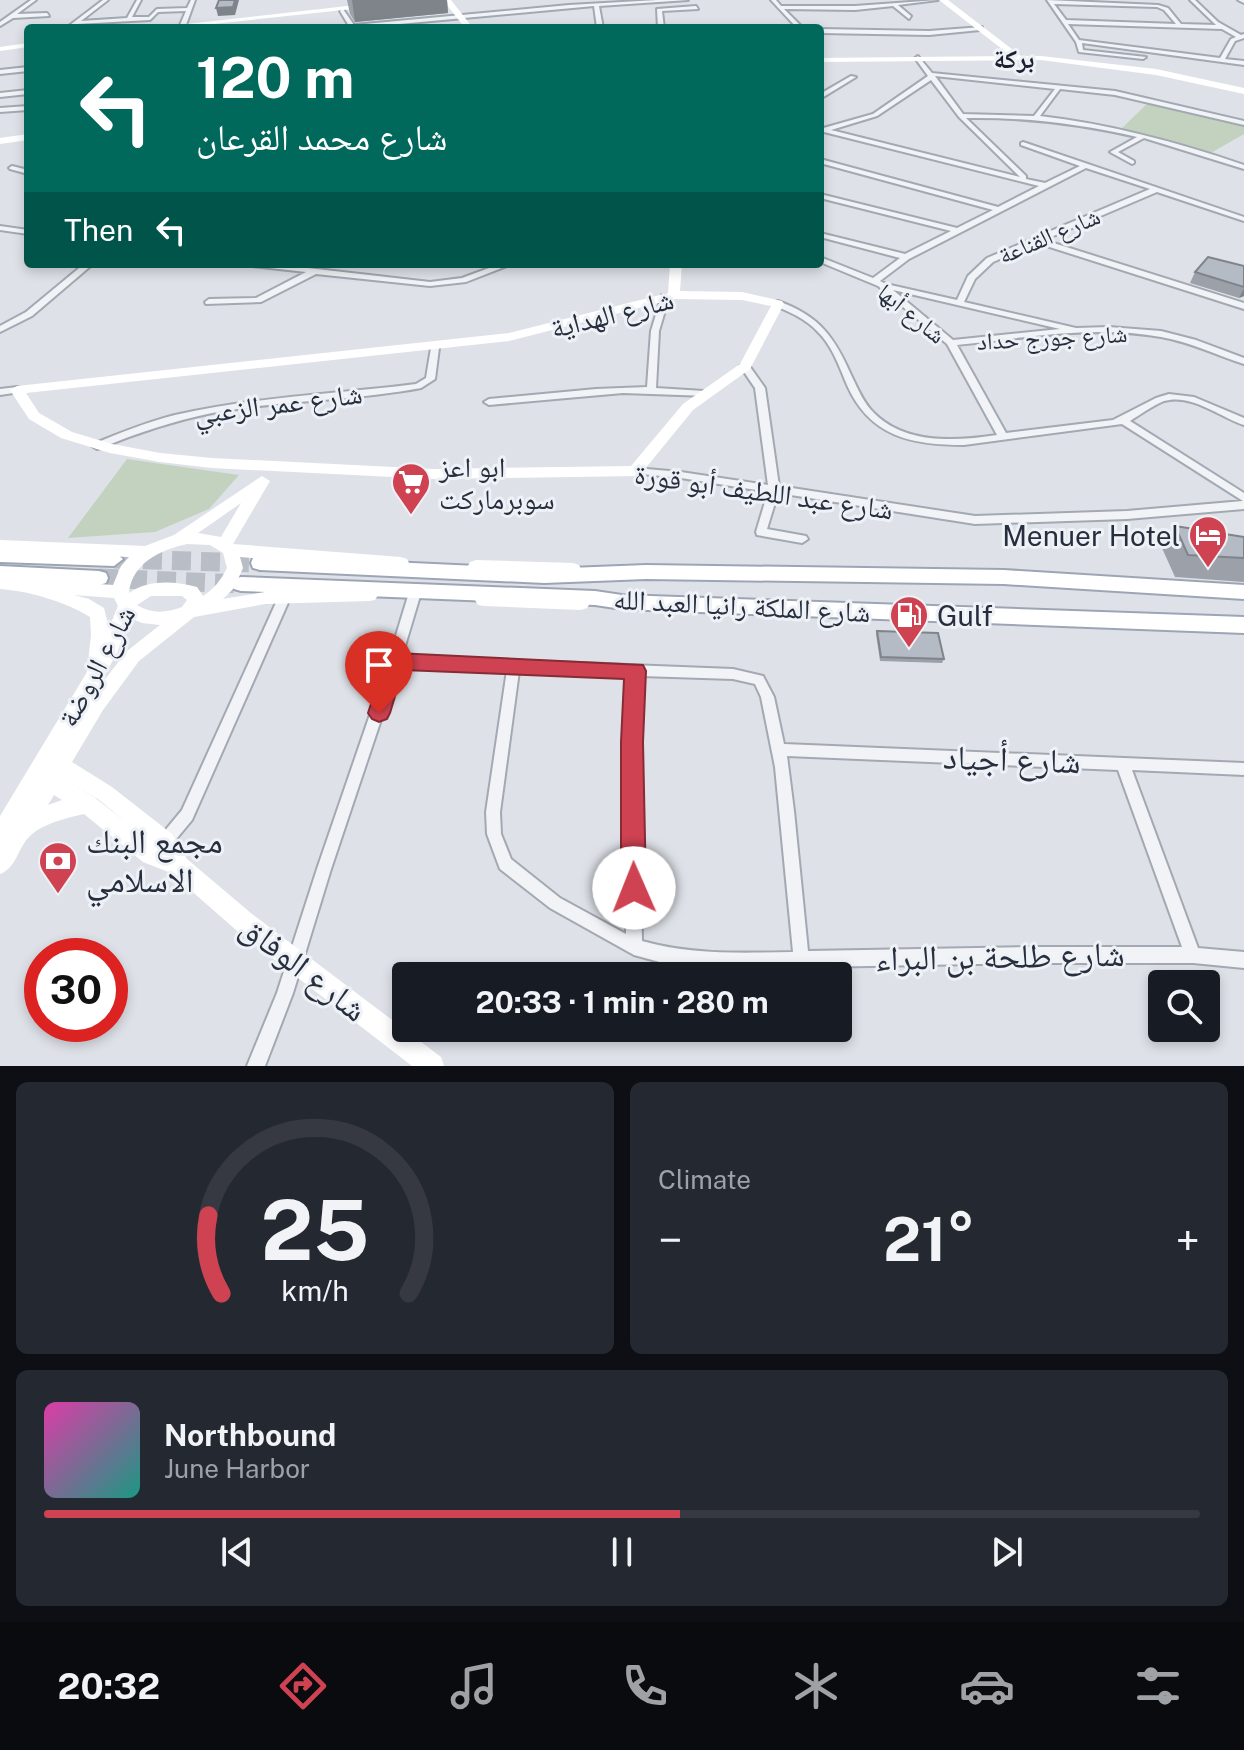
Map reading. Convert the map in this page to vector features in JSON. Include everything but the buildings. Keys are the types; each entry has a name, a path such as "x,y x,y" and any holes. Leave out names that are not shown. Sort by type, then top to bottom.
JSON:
{"main road":[{"path":"0,555 114,559"},
{"name":"شارع الملكة رانيا العبد الله","path":"266,559 544,576 646,572 1004,577 1244,592"},
{"path":"4,580 99,578"},
{"name":"شارع الملكة رانيا العبد الله","path":"241,584 580,597 622,602 1244,625"}],"street":[{"path":"0,24 34,0"},
{"path":"76,23 106,0"},
{"path":"129,19 139,0"},
{"path":"185,24 193,0"},
{"path":"437,1 448,0 467,24"},
{"path":"370,24 458,9 686,0"},
{"path":"773,0 796,24"},
{"path":"780,7 855,8 936,0"},
{"path":"943,0 1011,56"},
{"path":"1192,0 1222,27 1242,36"},
{"path":"1050,1 1158,6 1166,9 1180,26"},
{"path":"1050,1 1079,42 1081,51 1143,57"},
{"path":"894,4 909,17"},
{"path":"200,24 343,6 385,5"},
{"path":"596,5 599,24"},
{"path":"221,24 343,6"},
{"path":"660,24 657,11 696,8"},
{"path":"11,16 46,12 20,9"},
{"path":"76,23 151,17 158,11 189,9"},
{"path":"1064,22 1222,27"},
{"path":"824,31 935,33 980,28"},
{"path":"1221,61 1233,40 1242,36"},
{"path":"994,39 1011,56"},
{"path":"1079,42 1244,63"},
{"path":"0,50 24,47"},
{"path":"824,60 1011,56"},
{"path":"972,58 1011,56 1156,72 1244,91"},
{"path":"918,58 961,116 1026,179"},
{"path":"0,72 24,69"},
{"path":"824,129 875,115 930,75 1133,97 1244,123"},
{"path":"824,95 853,77"},
{"path":"1037,116 1058,88"},
{"path":"0,95 24,92"},
{"path":"0,110 24,108"},
{"path":"961,116 1037,116 1144,135 1244,167"},
{"path":"824,131 1044,185"},
{"path":"1132,162 1113,152 1144,135"},
{"path":"0,141 24,138"},
{"path":"1023,144 1244,219"},
{"path":"824,162 998,209"},
{"path":"877,283 906,257 1086,165"},
{"path":"12,168 24,171"},
{"name":"شارع القناعة","path":"960,302 971,278 983,265 1157,189"},
{"path":"824,197 956,230"},
{"path":"0,228 24,231"},
{"path":"824,236 906,257"},
{"path":"1037,240 1244,306"},
{"name":"شارع أبها","path":"824,261 877,283 951,343 1003,437"},
{"path":"0,329 29,314 84,268"},
{"path":"282,268 442,283 474,277 498,268"},
{"path":"651,390 655,331 670,296 675,268"},
{"path":"209,302 258,300 313,272"},
{"path":"877,283 1080,331"},
{"name":"شارع الهداية","path":"0,392 435,348 519,335 670,296 754,297 808,317 822,328 858,398 876,420 889,429 920,440 941,443 1124,421 1157,401 1175,397 1244,422"},
{"path":"635,471 668,429 704,394 745,366 778,304"},
{"name":"شارع جورج حداد","path":"951,343 1080,331 1163,334 1244,361"},
{"name":"شارع عمر الزعبي","path":"97,446 147,424 190,413 418,386 430,379 435,348"},
{"path":"745,366 759,383 763,399 774,491 761,532 802,539"},
{"name":"شارع عبد اللطيف أبو قورة","path":"17,390 23,404 37,418 60,432 97,446 266,475 335,468 435,474 635,471 681,475 957,518 997,521 1127,515 1244,505"},
{"path":"489,402 651,390 704,394"},
{"path":"1124,421 1244,498"},
{"path":"191,612 212,601 230,583 235,568 227,548 266,475"},
{"path":"123,599 128,568 147,552 177,539 266,475"},
{"path":"239,521 239,536 266,559"},
{"path":"177,539 205,538 266,559"},
{"path":"0,546 147,552"},
{"path":"4,580 123,599 149,617 285,596 414,596 547,604 622,602"},
{"path":"4,580 83,604 98,613 101,629 95,656 96,674"},
{"name":"شارع الروضة","path":"0,835 48,770 134,655 162,630 191,612 196,599 186,590 141,591 123,599 118,633 48,770 23,829 0,864"},
{"path":"158,848 187,815 285,596"},
{"path":"256,1066 294,964 396,661 414,596"},
{"path":"396,661 733,674 755,678 767,691 780,750 801,958"},
{"name":"شارع طلحة بن البراء","path":"514,665 493,812 494,834 500,855 515,873 555,903 634,947 667,956 714,961 1193,955 1244,960"},
{"path":"634,947 632,742 635,671"},
{"name":"شارع أجياد","path":"780,750 1244,769"},
{"path":"1123,764 1193,955"},
{"name":"شارع الوفاق","path":"48,770 87,804 158,848"},
{"name":"شارع الوفاق","path":"48,770 105,793 158,848 294,964 432,1066"},
{"path":"23,829 59,810 87,804"}],"green space":[{"path":"1151,100 1244,123 1244,134 1209,154 1120,130"},
{"path":"127,459 239,475 209,509 155,532 68,538"}],"tunnel":[{"path":"114,559 260,563"},
{"path":"99,578 241,584"}],"place":[{"name":"ابو اعز سوبرماركت","path":"411,516"},
{"name":"Menuer Hotel","path":"1208,569"},
{"name":"Gulf","path":"909,649"},
{"name":"مجمع البنك الاسلامي","path":"58,895"}],"district":[{"name":"بركة","path":"1014,58"}],"route":[{"path":"379,713 396,661 635,671 632,742 634,888"}]}
